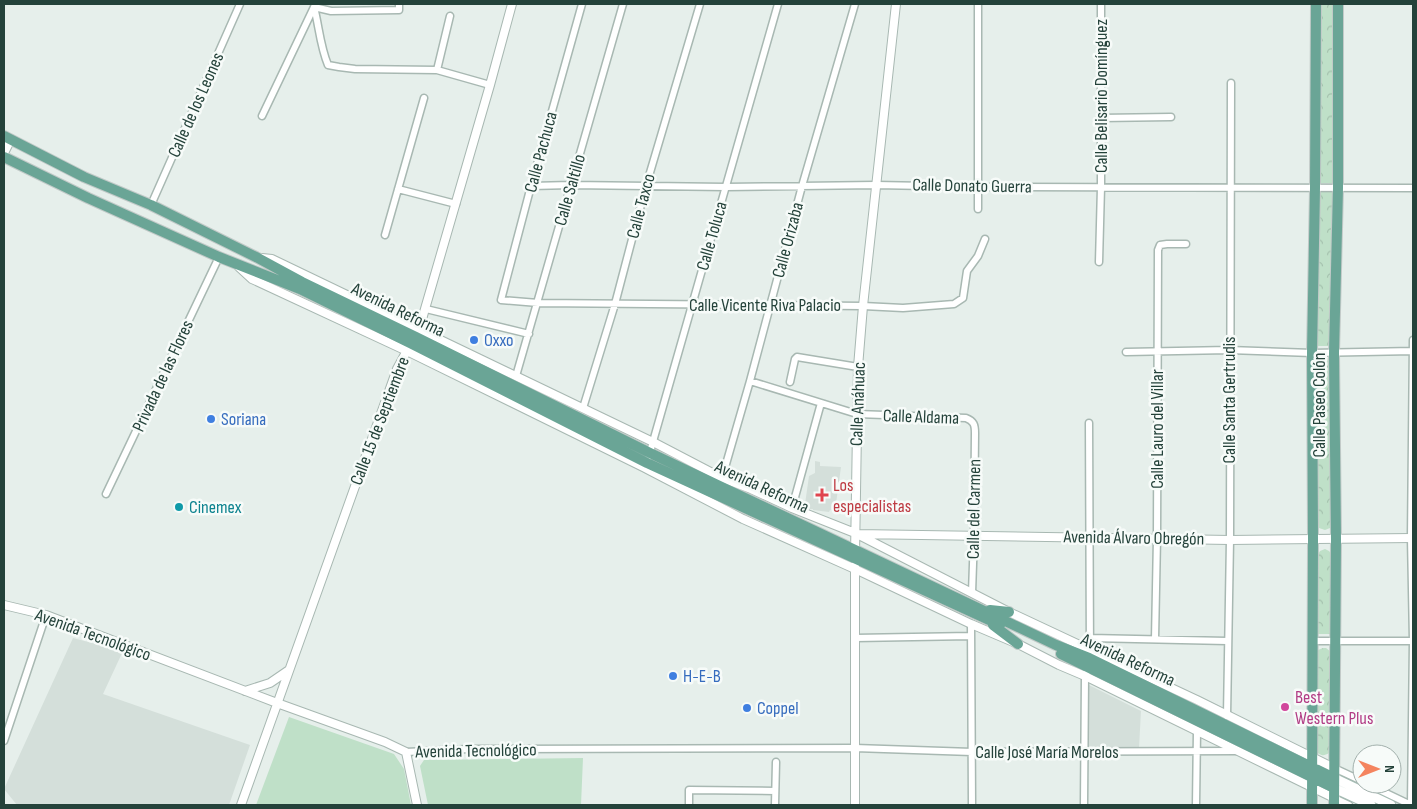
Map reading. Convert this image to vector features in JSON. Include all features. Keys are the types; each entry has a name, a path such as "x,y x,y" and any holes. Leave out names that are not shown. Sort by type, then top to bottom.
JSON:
{"main road":[{"name":"Calle Paseo Colón","path":"1312,805 1312,353 1316,4"},
{"name":"Calle Paseo Colón","path":"1334,787 1336,539 1334,353 1338,188 1338,4"},
{"name":"Avenida Reforma","path":"7,138 84,177 151,205 256,257 646,466 855,553"},
{"name":"Avenida Reforma","path":"4,155 88,198 219,257 300,289 413,340 739,495 855,553 1088,663 1312,773 1334,787 1371,805"},
{"path":"722,478 739,495"},
{"path":"983,614 1008,612"},
{"path":"983,614 1018,644"},
{"name":"Avenida Reforma","path":"1334,787 1392,805"}],"street":[{"name":"Calle de los Leones","path":"151,205 240,4"},
{"path":"314,5 331,11 399,10 399,4"},
{"name":"Calle 15 de Septiembre","path":"241,805 397,369 413,340 426,309 512,4"},
{"name":"Calle Pachuca","path":"501,300 582,4"},
{"name":"Calle Saltillo","path":"516,376 623,4"},
{"name":"Calle Taxco","path":"582,408 615,304 646,186 700,4"},
{"name":"Calle Toluca","path":"646,466 778,4"},
{"name":"Calle Orizaba","path":"722,478 802,186 855,4"},
{"name":"Calle Anáhuac","path":"855,805 855,534 858,367 896,4"},
{"path":"978,4 978,209"},
{"name":"Calle Belisario Domínguez","path":"1098,262 1101,187 1101,4"},
{"path":"314,5 328,65 355,69 437,70 490,85"},
{"path":"262,116 314,5"},
{"path":"437,70 450,16"},
{"name":"Calle Santa Gertrudis","path":"1227,716 1230,540 1231,83"},
{"path":"385,235 424,98"},
{"path":"1100,118 1171,117"},
{"path":"4,155 7,138"},
{"name":"Calle Donato Guerra","path":"531,186 726,187 876,185 1413,188"},
{"path":"398,189 456,204"},
{"name":"Calle Vicente Riva Palacio","path":"501,300 538,303 770,304 903,308 954,304 963,298 967,271 978,256 985,239"},
{"name":"Calle Lauro del Villar","path":"1155,639 1158,250 1160,245 1186,244"},
{"name":"Privada de las Flores","path":"106,494 219,257"},
{"path":"426,309 529,334"},
{"name":"Avenida Reforma","path":"413,340 516,376 653,442 722,478 855,534 1008,612 1197,731 1238,752 1312,773"},
{"path":"1388,794 1411,805 1413,340"},
{"path":"1126,352 1229,350 1312,353 1413,352"},
{"path":"790,382 797,357 858,367"},
{"name":"Calle Aldama","path":"750,381 857,414 966,418 972,420 975,425"},
{"path":"792,508 821,403"},
{"path":"1084,805 1084,753 1090,638 1089,423"},
{"name":"Calle del Carmen","path":"972,592 975,425"},
{"name":"Avenida Reforma","path":"646,466 743,519 1018,644 1058,665 1088,663 1197,700 1227,716 1334,787 1349,805"},
{"name":"Avenida Álvaro Obregón","path":"855,534 1230,540 1412,538"},
{"name":"Avenida Tecnológico","path":"4,605 46,615 385,742 406,752 469,749 855,748"},
{"path":"4,741 46,615"},
{"path":"971,624 972,805"},
{"path":"855,638 971,636"},
{"path":"1090,638 1227,640"},
{"path":"1312,641 1413,641"},
{"path":"245,691 270,683 289,670"},
{"path":"1196,805 1197,731"},
{"name":"Calle José María Morelos","path":"855,748 972,752 1238,752"},
{"path":"406,752 417,805"},
{"path":"775,805 776,762"},
{"name":"Avenida Reforma","path":"1334,787 1352,783"},
{"path":"689,805 689,790 775,791"}],"shaded area":[{"name":"Los especialistas","path":"815,461 820,462 820,466 841,467 835,511 813,510 805,504 809,476 815,473"},
{"path":"73,638 123,651 103,694 250,745 229,805 17,805 4,789"},
{"path":"1089,685 1141,711 1139,748 1089,748"}],"green space":[{"path":"1318,4 1336,4 1334,183 1317,183"},
{"path":"1317,190 1334,191 1331,346 1317,346"},
{"path":"1316,358 1331,358 1332,523 1330,528 1325,530 1319,528 1318,523"},
{"path":"1325,549 1332,555 1331,634 1316,634 1317,556 1320,551"},
{"path":"1323,648 1331,652 1331,750 1326,755 1317,752 1317,653 1318,650"},
{"path":"289,717 394,754 404,769 411,805 256,805"},
{"path":"583,758 581,805 428,805 420,766 424,760"}],"place":[{"name":"Oxxo","path":"474,340"},
{"name":"Soriana","path":"211,419"},
{"name":"Los especialistas","path":"822,495"},
{"name":"Cinemex","path":"179,507"},
{"name":"H-E-B","path":"673,676"},
{"name":"Best Western Plus","path":"1285,707"},
{"name":"Coppel","path":"747,708"}]}
